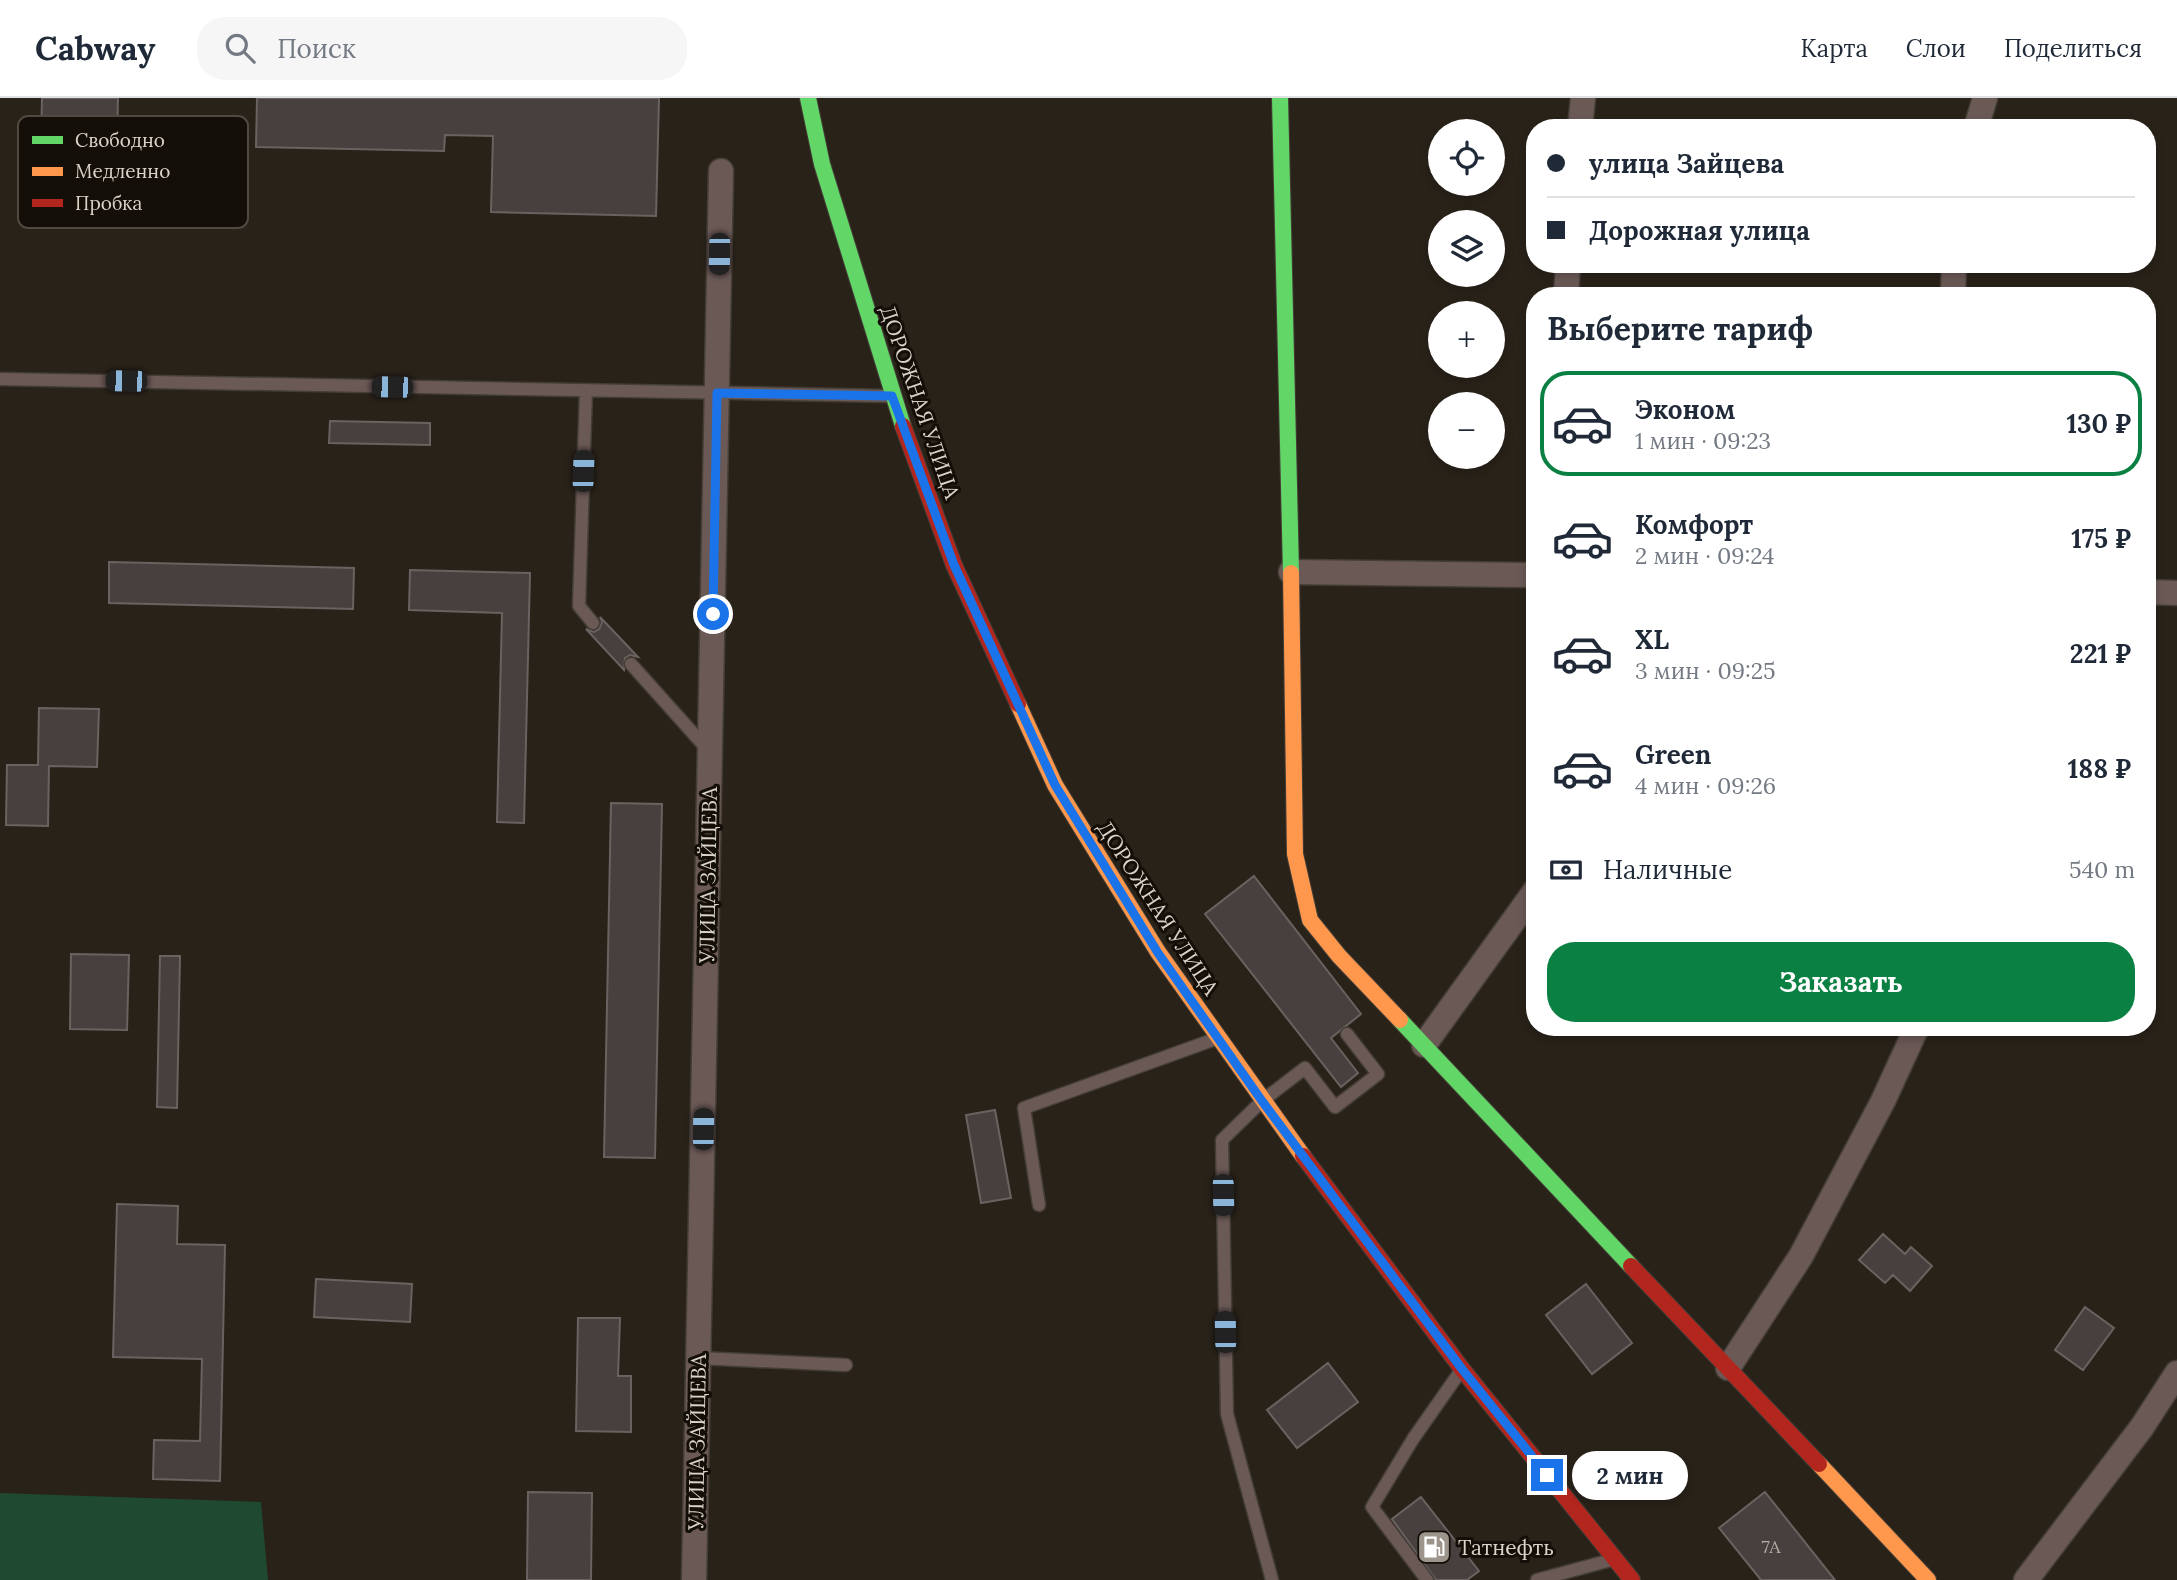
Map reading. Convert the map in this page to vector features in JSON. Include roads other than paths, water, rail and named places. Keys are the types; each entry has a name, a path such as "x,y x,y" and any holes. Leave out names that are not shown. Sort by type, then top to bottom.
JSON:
{"street":[{"name":"ДОРОЖНАЯ УЛИЦА","path":"808,98 822,164 892,396 954,565 1055,785 1158,953 1262,1101 1462,1369 1632,1580"},
{"path":"1280,98 1295,854 1310,920 1339,956 1928,1580"},
{"path":"1581,119 1583,98"},
{"path":"1979,119 1985,98"},
{"name":"УЛИЦА ЗАЙЦЕВА","path":"694,1580 721,170"},
{"path":"1291,572 1526,575"},
{"path":"2156,592 2177,593"},
{"path":"1424,1045 1526,904"},
{"path":"1728,1368 1801,1256 1883,1101 1913,1036"},
{"path":"2026,1580 2142,1427 2177,1373"}],"lane":[{"path":"0,379 892,396"},
{"path":"586,390 579,606 593,623"},
{"path":"631,664 710,752"},
{"path":"1272,1580 1227,1414 1222,1140 1262,1101 1305,1068 1335,1107 1378,1074 1347,1034"},
{"path":"1039,1205 1024,1108 1218,1038"},
{"path":"698,1358 846,1365"},
{"path":"1427,1580 1372,1507 1413,1440 1462,1369"},
{"path":"1537,1580 1615,1559"}],"place":[{"name":"Татнефть","path":"1434,1547"}]}
